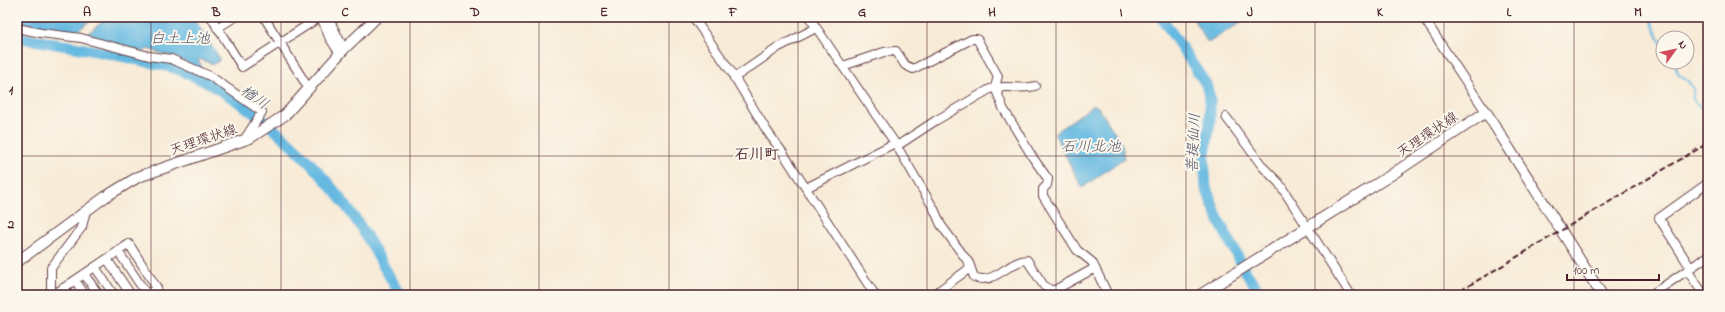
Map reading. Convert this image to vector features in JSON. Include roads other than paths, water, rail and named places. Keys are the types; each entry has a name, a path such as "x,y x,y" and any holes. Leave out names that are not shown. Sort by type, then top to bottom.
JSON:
{"main road":[{"name":"天理環状線","path":"20,260 86,210 138,177 244,140 274,123 284,115 342,51 377,17"},
{"name":"天理環状線","path":"1200,295 1391,175 1486,112"},
{"path":"1486,112 1602,295"}],"street":[{"path":"211,17 242,67 320,17 329,37 342,51"},
{"path":"218,28 235,17"},
{"path":"264,17 309,89"},
{"path":"328,17 342,51"},
{"path":"693,17 875,295"},
{"path":"808,17 896,144 934,209 941,224 969,263 974,277 985,279 994,276 1020,260 1027,260 1044,286 1053,291 1095,268"},
{"path":"1423,17 1486,112"},
{"path":"17,28 41,33 81,38 149,56 171,59 210,76 262,112 244,140"},
{"path":"734,78 779,47 816,28"},
{"path":"843,66 884,52 896,51 905,65 913,69 972,39 977,39 998,76 995,87 1014,128 1048,179 1047,185 1043,189 1043,196 1077,250 1092,262 1108,295"},
{"path":"806,188 896,144 995,87 1026,88 1035,86"},
{"path":"1226,117 1263,167 1278,183 1308,226 1351,295"},
{"path":"1704,295 1659,218 1708,183"},
{"path":"52,295 51,268 82,227 86,210"},
{"path":"52,295 95,267 118,251 129,244 157,288 147,295 118,251"},
{"path":"1651,295 1708,256"},
{"path":"107,259 131,295"},
{"path":"95,267 114,295"},
{"path":"933,295 970,268"},
{"path":"84,274 99,295"},
{"path":"75,280 84,295"},
{"path":"63,288 68,295"}],"water":[{"path":"17,17 95,17 76,32 17,24"},
{"name":"白土上池","path":"108,17 193,17 219,57 219,61 213,64 199,59 198,60 202,67 201,70 179,59 148,49 143,52 87,39 87,34"},
{"path":"1192,17 1249,17 1208,43"},
{"name":"石川北池","path":"1094,105 1098,107 1122,144 1124,158 1082,188 1054,133"}],"waterway":[{"name":"菩提仙川","path":"1161,17 1206,84 1210,99 1210,123 1204,160 1206,188 1219,221 1247,274 1262,295"},
{"path":"1649,17 1655,30"},
{"name":"楢川","path":"17,37 109,53 163,65 177,69 202,80 227,95 276,131 319,173 354,217 401,295"},
{"path":"1677,70 1679,75 1689,82 1693,89 1693,100 1702,108 1708,121"}],"railway":[{"path":"1453,295 1708,143"}],"district":[{"name":"石川町","path":"757,154"}]}
